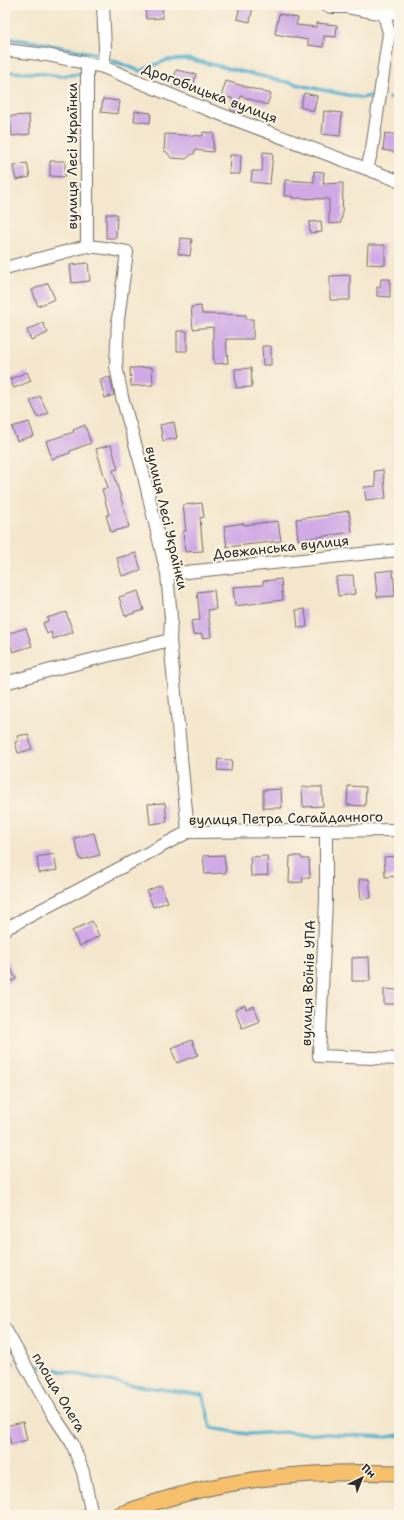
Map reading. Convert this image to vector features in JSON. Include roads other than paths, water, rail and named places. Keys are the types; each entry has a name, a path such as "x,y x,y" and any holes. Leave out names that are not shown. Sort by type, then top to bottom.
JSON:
{"main road":[{"path":"119,1515 202,1488 254,1479 310,1473 399,1473"}],"street":[{"path":"103,5 105,49 103,67"},
{"path":"325,5 332,7 348,6 384,14 399,12"},
{"path":"367,169 372,149 389,34 384,14"},
{"name":"Дрогобицька вулиця","path":"5,50 47,55 87,65 103,67 193,104 399,181"},
{"name":"вулиця Лесі Українки","path":"87,65 87,246"},
{"name":"вулиця Лесі Українки","path":"5,268 87,246 127,252 118,320 116,366 122,397 143,472 167,574 171,618 170,640 188,832"},
{"name":"Довжанська вулиця","path":"167,574 399,550"},
{"path":"5,683 170,640"},
{"name":"вулиця Петра Сагайдачного","path":"5,929 188,832 399,830"},
{"name":"вулиця Воїнів УПА","path":"326,831 326,900 319,1056 399,1059"},
{"name":"площа Олега","path":"5,1329 52,1414 72,1443 84,1472 92,1515"}],"waterway":[{"path":"5,38 42,43 95,54"},
{"path":"111,60 140,71 167,60 189,59 362,98 371,96"},
{"path":"5,72 38,73 59,76 81,74"},
{"path":"389,98 399,99"},
{"path":"5,1364 13,1363"},
{"path":"34,1365 118,1383 203,1395 211,1428 247,1434 285,1432 388,1437 399,1435"}]}
